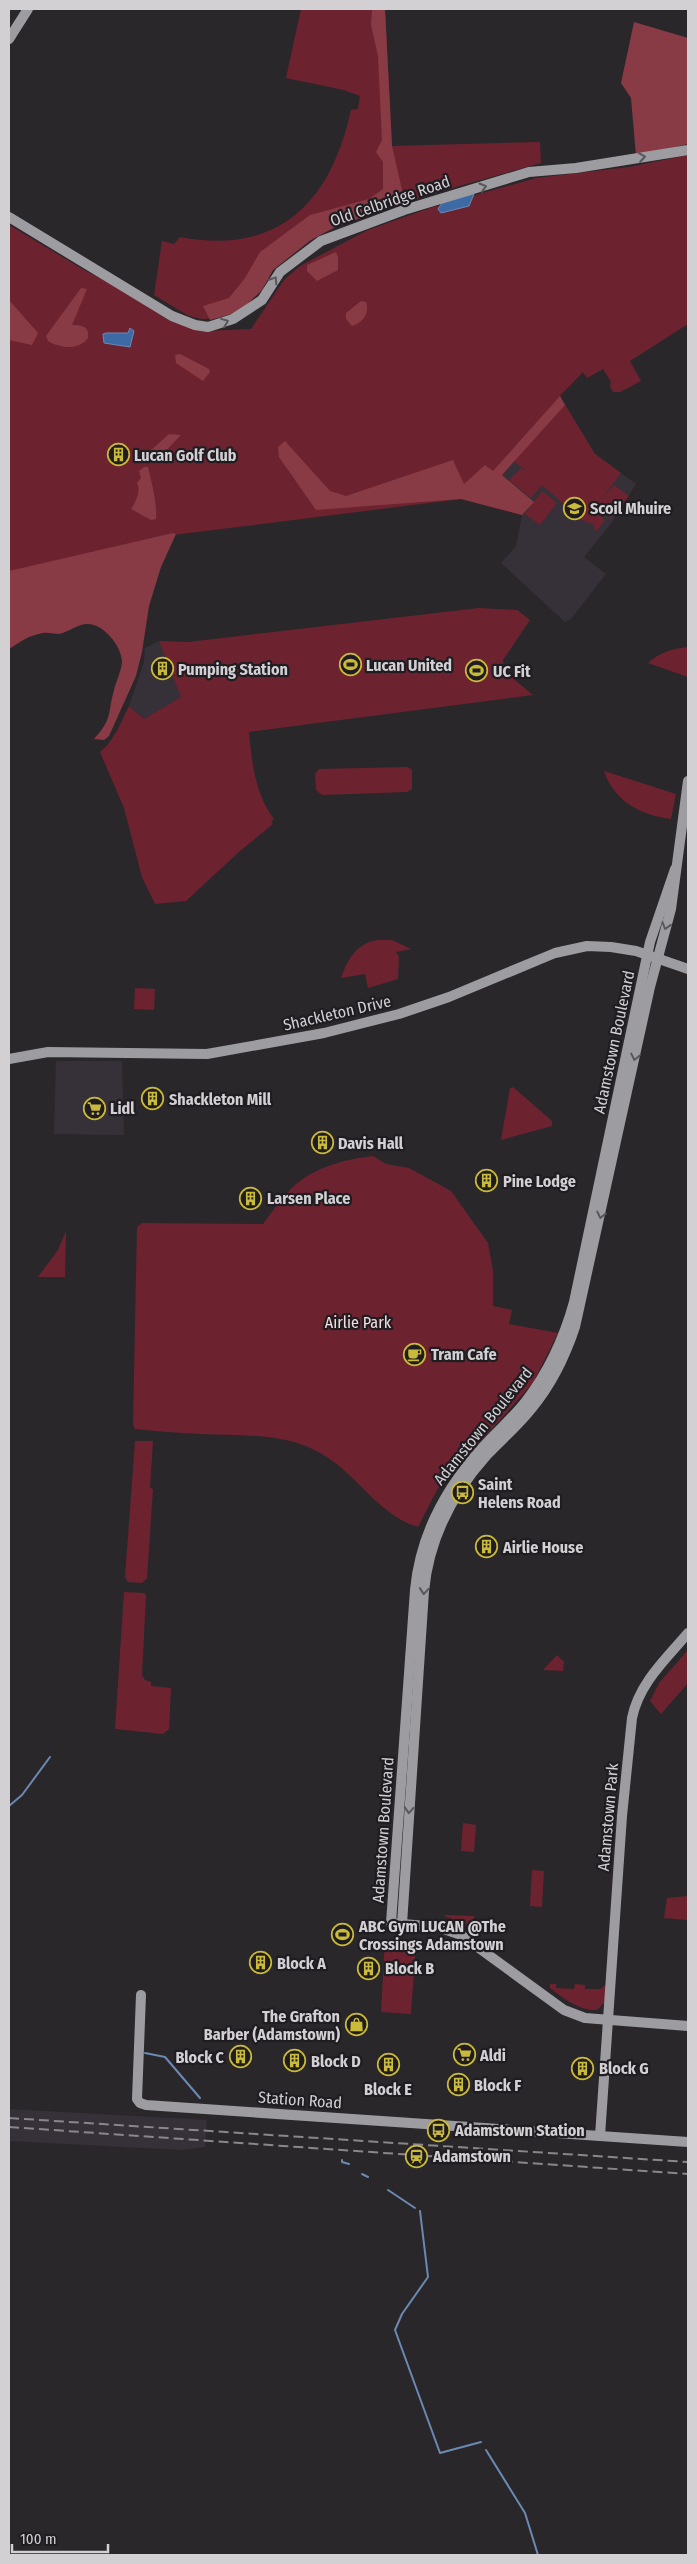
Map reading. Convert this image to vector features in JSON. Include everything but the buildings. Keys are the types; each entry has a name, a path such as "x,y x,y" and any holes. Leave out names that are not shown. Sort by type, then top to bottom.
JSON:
{"street":[{"path":"9,39 28,9"},
{"name":"Old Celbridge Road","path":"9,217 172,316 195,325 208,327 217,326 241,315 262,300 280,272 299,257 321,241 352,228 529,172 576,168 688,150"},
{"path":"653,956 675,869 688,780"},
{"name":"Shackleton Drive","path":"9,1059 48,1052 190,1055 222,1052 342,1029 399,1014 449,997 564,950 587,946 611,946 653,956 688,969"},
{"name":"Adamstown Boulevard","path":"653,956 582,1302 570,1343 556,1371 536,1403 482,1461 459,1490 440,1524 428,1561 424,1591 402,1924 391,1923 415,1590 420,1559 430,1525 452,1486 476,1455 532,1393 549,1367 564,1335 574,1302 653,956"},
{"name":"Adamstown Park","path":"600,2136 622,1809 633,1710 645,1684 688,1633"},
{"path":"402,1924 438,1927 461,1935 564,2010 585,2018 688,2026"},
{"name":"Station Road","path":"141,1995 137,2099 140,2104 146,2106 688,2142"}],"shaded area":[{"path":"372,9 385,9 392,146 405,203 337,226 311,240 273,270 262,290 239,312 210,320 203,306 229,298 245,278 260,252 310,215 369,199 383,189 383,162 376,152 382,140 378,56 371,25"},
{"path":"634,22 688,38 688,144 636,156 631,98 621,83"},
{"path":"336,252 338,270 317,281 307,271 307,265"},
{"path":"81,288 87,289 72,325 82,326 86,329 88,331 88,338 74,347 63,347 48,341 46,336"},
{"path":"9,300 38,333 32,345 9,340"},
{"path":"361,301 366,302 367,306 365,317 352,326 346,319 346,313"},
{"path":"180,354 209,369 210,372 203,381 176,363 175,355"},
{"path":"560,396 565,405 502,475 534,502 522,515 461,499 316,510 279,457 278,447 285,441 330,491 346,496 453,460 464,484 485,465 493,471"},
{"name":"Scoil Mhuire","path":"565,405 595,454 636,484 610,525 584,557 606,574 571,619 565,622 501,563 516,546 522,515 534,502 502,475"},
{"path":"169,434 181,435 155,462 150,461 148,453"},
{"path":"144,467 148,467 155,499 156,519 151,520 131,509 138,493 137,483 141,478 139,471"},
{"path":"173,533 176,534 161,567 149,606 142,652 136,676 109,736 104,740 94,739 109,716 122,664 121,655 115,642 105,631 88,624 80,625 59,634 45,633 33,636 9,649 9,571"},
{"path":"159,641 182,697 144,719 129,706 144,662 145,648"},
{"name":"Lidl","path":"56,1061 122,1061 124,1135 54,1134"},
{"path":"9,2109 207,2120 205,2147 182,2150 9,2141"}],"green space":[{"path":"301,9 385,9 392,146 540,142 541,163 434,193 337,226 311,240 288,256 273,270 262,290 218,318 202,319 189,316 154,295 162,241 174,244 180,237 215,241 246,238 272,229 295,215 314,196 330,171 342,143 351,110 358,109 360,96 344,90 286,78"},
{"name":"Lucan Golf Club","path":"688,155 688,324 630,361 641,381 620,392 613,392 610,386 611,382 603,369 587,378 583,372 560,396 595,454 621,473 601,500 614,485 629,496 611,518 596,506 594,510 605,520 596,532 593,524 583,521 542,485 531,498 509,480 521,468 531,475 514,461 502,476 534,502 542,491 557,503 540,525 525,514 532,504 522,515 461,499 173,535 9,596 9,225 86,271 205,331 251,329 284,280 300,266 368,230 433,207 536,178 629,167"},
{"path":"479,608 517,610 530,620 503,660 504,671 533,695 249,732 256,778 262,799 274,819 271,822 273,824 240,851 186,901 155,904 142,877 124,808 100,752 113,737 129,706 144,719 181,697 159,641 188,642"},
{"path":"688,647 688,677 648,663 666,652"},
{"path":"408,767 412,770 412,789 407,792 322,795 316,790 315,774 319,769"},
{"path":"604,771 676,794 671,819 649,814 630,805 614,791"},
{"path":"377,940 392,940 411,949 396,952 399,957 398,979 368,988 365,974 341,978 354,953 364,945"},
{"path":"135,988 155,989 154,1010 134,1009"},
{"path":"513,1087 552,1121 552,1126 501,1140 510,1088"},
{"name":"Airlie Park","path":"373,1156 386,1164 409,1168 451,1191 488,1243 493,1271 493,1306 512,1310 509,1324 558,1333 533,1383 437,1490 418,1527 391,1513 335,1463 308,1447 262,1436 192,1434 135,1429 133,1424 137,1227 142,1223 263,1224 288,1192 306,1177 316,1171 339,1163"},
{"path":"66,1231 65,1277 38,1277 58,1250"},
{"path":"135,1441 153,1441 150,1488 153,1489 147,1578 142,1583 128,1582 125,1577"},
{"path":"124,1592 144,1593 146,1595 142,1675 145,1680 151,1682 151,1686 171,1688 169,1729 163,1734 115,1729"},
{"path":"688,1650 688,1683 661,1714 650,1701 659,1683"},
{"path":"557,1655 564,1662 563,1671 543,1670"},
{"path":"463,1823 476,1825 474,1852 461,1851"},
{"path":"532,1870 544,1871 542,1907 530,1906"},
{"path":"688,1896 688,1920 664,1918 667,1898"},
{"path":"444,1916 474,1916 473,1927"},
{"path":"385,1939 416,1941 411,2014 381,2012"},
{"path":"550,1984 556,1984 556,1988 574,1989 575,1984 585,1985 585,1989 601,1989 605,1985 605,2002 597,2010 584,2008 560,1996 550,1988"}],"water":[{"path":"474,194 469,206 441,213 438,209 442,203"},
{"path":"130,328 134,331 130,347 104,343 103,334 128,333"}],"waterway":[{"path":"9,1806 22,1795 50,1757"},
{"path":"145,2053 165,2057 200,2098"},
{"path":"342,2160 342,2162 349,2164"},
{"path":"362,2174 368,2177"},
{"path":"388,2190 415,2208"},
{"path":"420,2211 428,2277 402,2314 395,2330 440,2453 481,2442"},
{"path":"486,2450 525,2513 538,2555"}],"railway":[{"path":"9,2118 688,2162"},
{"path":"9,2127 688,2174"}],"place":[{"name":"Lucan Golf Club","path":"118,455"},
{"name":"Scoil Mhuire","path":"574,508"},
{"name":"Lucan United","path":"350,665"},
{"name":"Pumping Station","path":"162,669"},
{"name":"UC Fit","path":"477,671"},
{"name":"Shackleton Mill","path":"153,1099"},
{"name":"Lidl","path":"94,1108"},
{"name":"Davis Hall","path":"322,1143"},
{"name":"Pine Lodge","path":"487,1181"},
{"name":"Larsen Place","path":"251,1198"},
{"name":"Tram Cafe","path":"415,1354"},
{"name":"Saint Helens Road","path":"462,1493"},
{"name":"Airlie House","path":"487,1547"},
{"name":"ABC Gym LUCAN @The Crossings Adamstown","path":"343,1935"},
{"name":"Block A","path":"261,1963"},
{"name":"Block B","path":"369,1968"},
{"name":"The Grafton Barber (Adamstown)","path":"356,2025"},
{"name":"Aldi","path":"464,2055"},
{"name":"Block C","path":"240,2057"},
{"name":"Block D","path":"295,2061"},
{"name":"Block E","path":"388,2065"},
{"name":"Block G","path":"583,2068"},
{"name":"Block F","path":"458,2085"},
{"name":"Adamstown Station","path":"439,2130"},
{"name":"Adamstown","path":"417,2156"}]}
